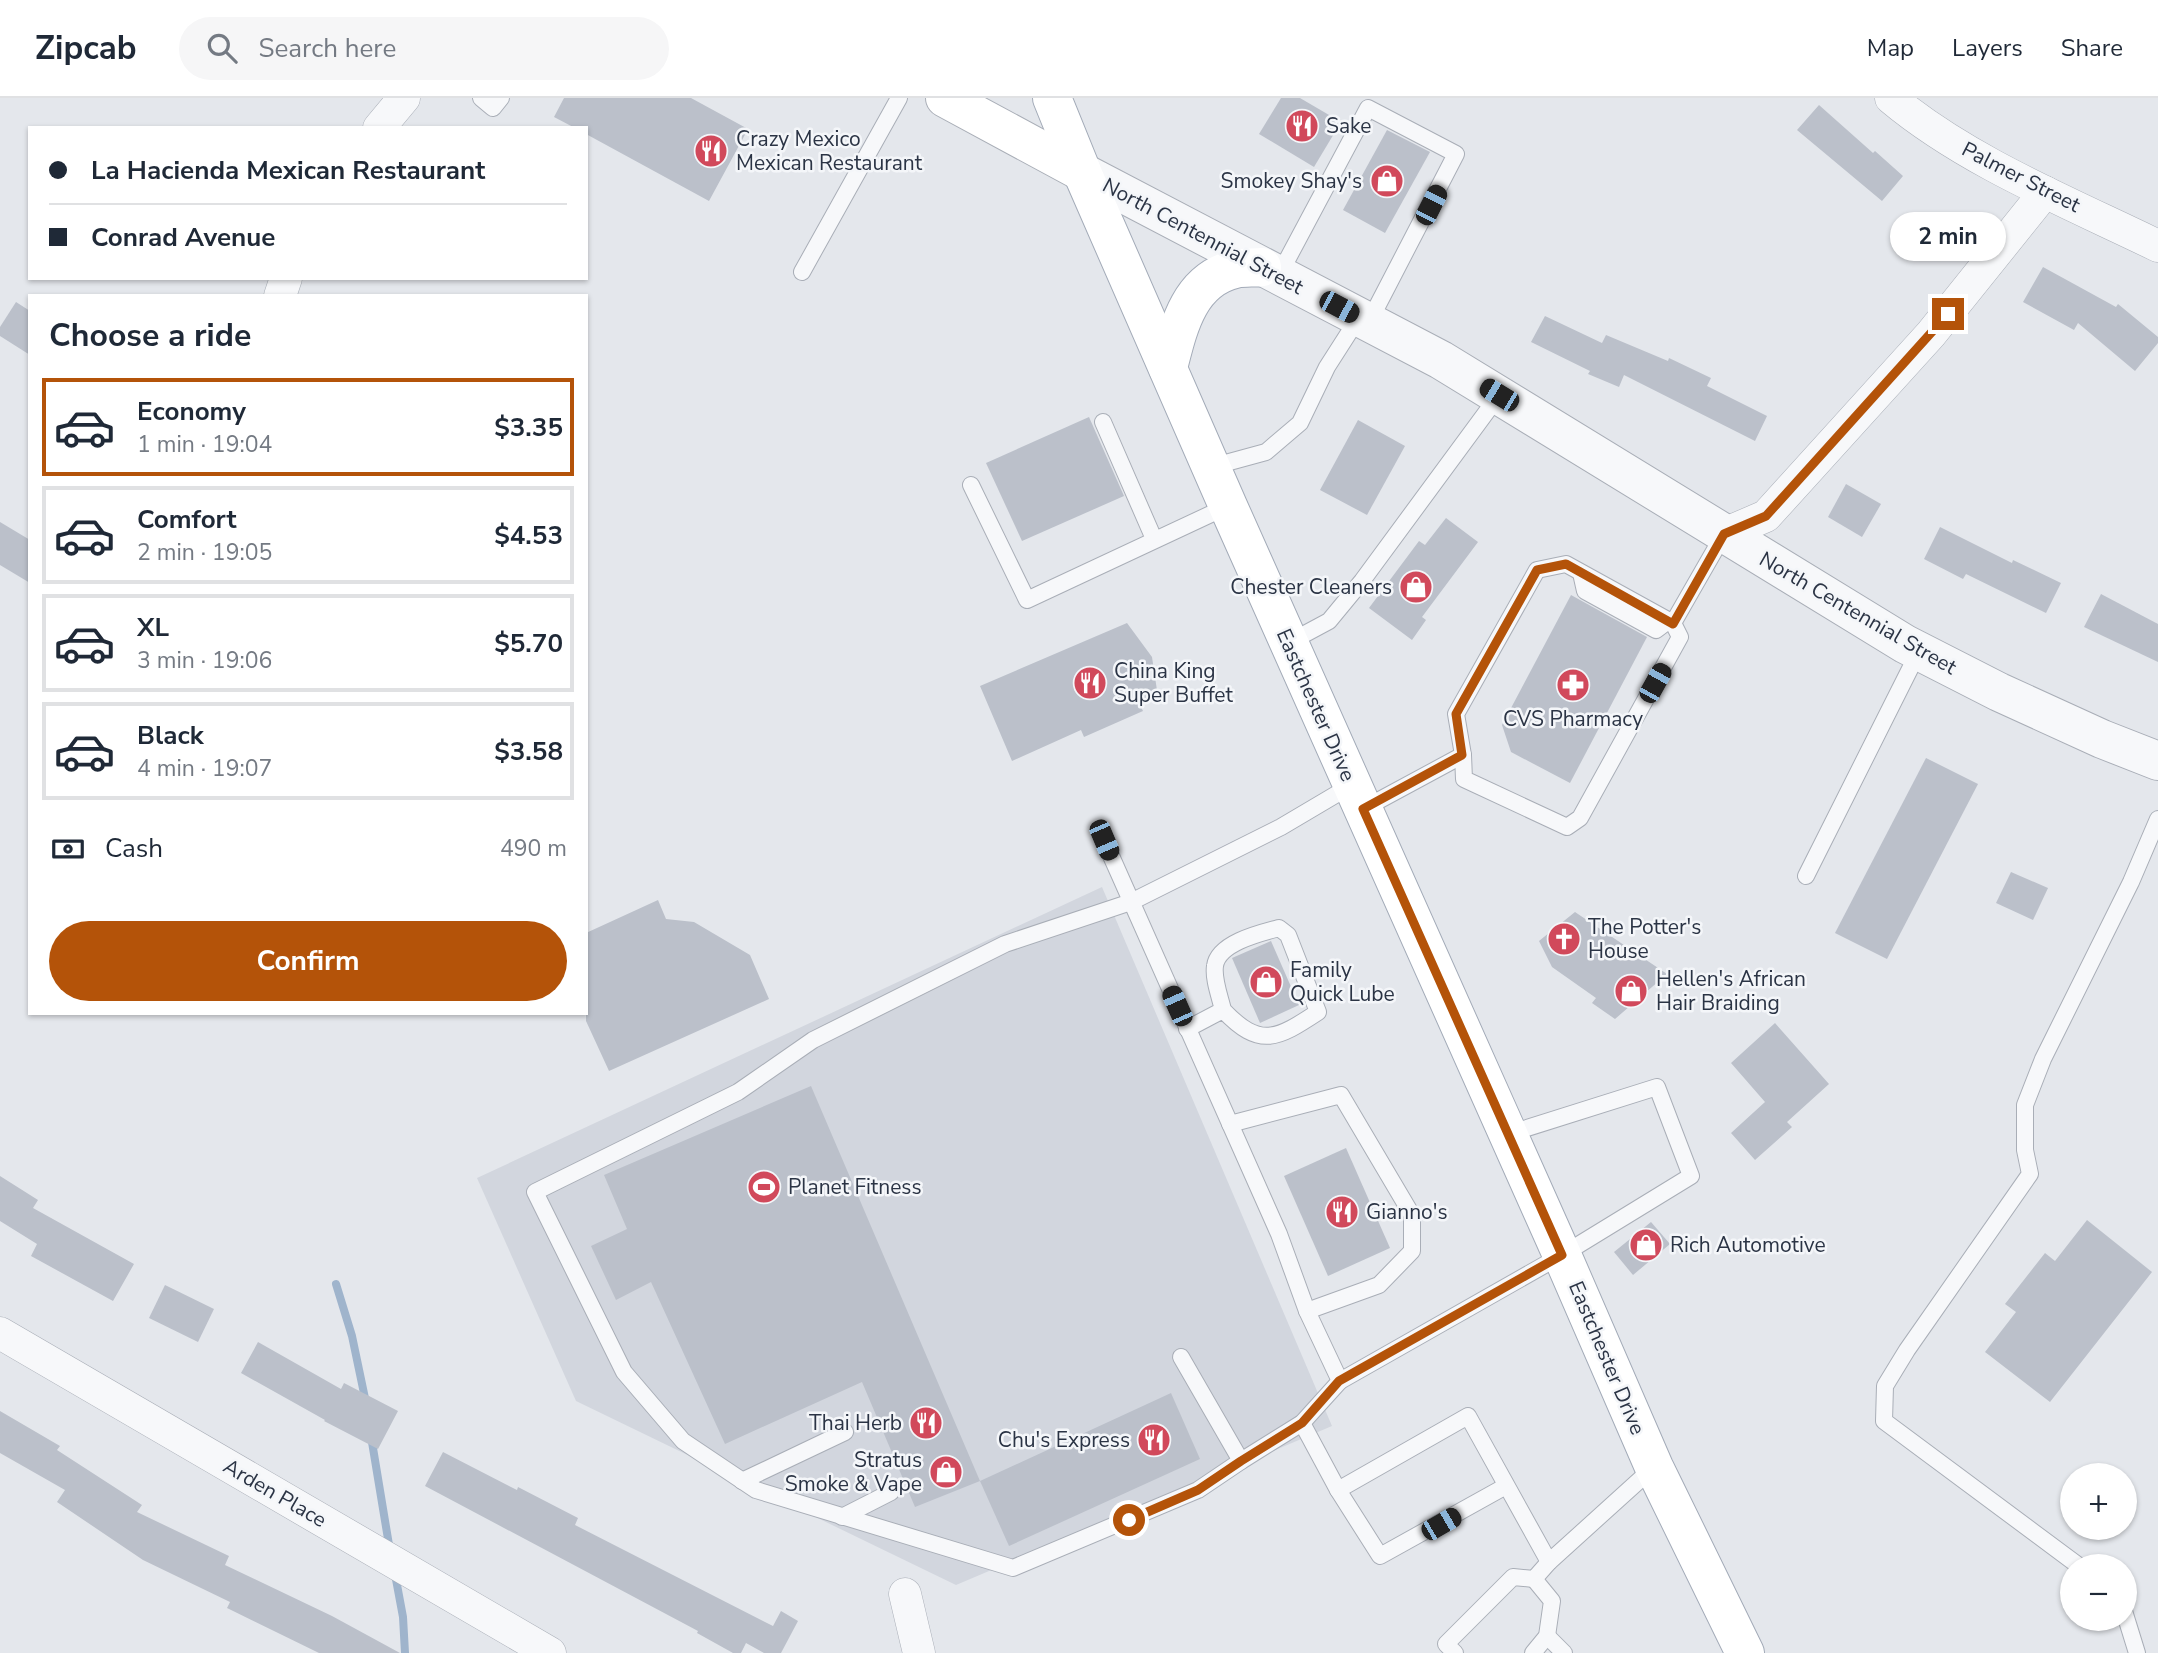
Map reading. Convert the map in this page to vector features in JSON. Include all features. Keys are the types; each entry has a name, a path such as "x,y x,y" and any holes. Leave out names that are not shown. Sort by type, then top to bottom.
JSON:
{"main road":[{"name":"North Centennial Street","path":"945,98 1082,173"},
{"name":"Eastchester Drive","path":"1052,98 1210,467 1654,1467 1745,1653"},
{"path":"1168,368 1177,332 1190,300 1221,275 1233,270 1270,271"}],"street":[{"path":"381,126 404,98"},
{"name":"Palmer Street","path":"1891,98 1913,117 1960,147 2158,246"},
{"name":"North Centennial Street","path":"1082,173 1441,360 1919,651 2090,734 2158,761"},
{"path":"1724,534 1766,516 1931,334 2045,191"},
{"name":"Arden Place","path":"0,1333 550,1653"},
{"path":"905,1594 919,1653"}],"lane":[{"path":"481,98 493,108 501,98"},
{"path":"802,272 899,98"},
{"path":"1210,467 1266,452 1300,423 1327,367 1364,320 1456,154 1368,108 1270,271"},
{"path":"1288,643 1329,621 1370,570 1499,395"},
{"path":"1103,422 1154,540"},
{"path":"971,485 1027,600 1228,506"},
{"path":"1671,622 1724,534"},
{"path":"1566,564 1671,622 1680,637 1580,818 1566,827 1464,779 1456,714 1537,570 1566,564"},
{"path":"1806,876 1919,651"},
{"path":"1462,755 1281,827 1130,902 1005,944 813,1040 738,1092 535,1192 624,1372 683,1441 756,1490 1013,1568 1198,1490 1302,1423 1339,1381 1562,1255 1691,1176 1657,1087 1508,1133"},
{"path":"2063,1554 1884,1421 1885,1387 1907,1350 2030,1174 2025,1150 2025,1105 2043,1059 2131,881 2158,819"},
{"path":"1104,840 1279,1234 1307,1311 1339,1381"},
{"path":"1279,928 1288,935 1318,1012 1282,1034 1260,1036 1244,1030 1223,1010 1214,967 1219,954 1233,945 1279,928"},
{"path":"1187,1029 1223,1010"},
{"path":"1230,1124 1341,1096 1412,1214 1412,1251 1379,1285 1307,1311"},
{"path":"1181,1357 1241,1461"},
{"path":"1338,1490 1468,1416 1549,1562"},
{"path":"1302,1423 1338,1490 1380,1556 1506,1486"},
{"path":"742,1481 845,1432"},
{"path":"1534,1579 1549,1562 1654,1467"},
{"path":"842,1517 891,1492"},
{"path":"1455,1653 1446,1644 1513,1577 1534,1579 1552,1601 1547,1636 1533,1653"},
{"path":"2130,1631 2137,1653"},
{"path":"1547,1636 1564,1653"}],"shaded area":[{"path":"1102,887 1332,1426 956,1585 576,1401 477,1178"}],"building":[{"path":"564,98 691,98 748,129 709,201 588,135 588,126 571,126 554,117"},
{"path":"1281,98 1300,98 1341,122 1314,167 1259,134"},
{"path":"1819,105 1903,176 1882,201 1797,130"},
{"name":"Smokey Shay's","path":"1387,130 1430,152 1385,233 1343,210"},
{"path":"2043,267 2116,307 2118,304 2158,337 2158,343 2135,371 2078,323 2074,330 2023,302"},
{"path":"16,302 28,310 28,354 0,336 0,327"},
{"path":"1545,316 1602,343 1606,335 1668,361 1669,358 1711,378 1707,386 1767,416 1755,441 1624,375 1619,387 1588,374 1590,371 1531,342"},
{"path":"1089,417 1124,496 1022,541 986,463"},
{"path":"1358,420 1405,446 1367,515 1320,490"},
{"path":"1846,484 1881,504 1862,537 1828,517"},
{"path":"1446,518 1478,542 1422,617 1426,620 1412,640 1369,608 1419,541 1425,545"},
{"path":"0,522 28,539 28,582 0,565"},
{"path":"1940,527 2012,563 2013,560 2061,583 2046,613 1966,574 1963,579 1924,559"},
{"path":"2101,594 2158,624 2158,662 2084,627"},
{"path":"1571,595 1647,637 1570,783 1511,752 1502,725"},
{"path":"1127,623 1152,657 1158,697 1140,705 1143,711 1084,737 1081,730 1012,761 980,686"},
{"path":"1926,758 1978,784 1887,959 1835,933"},
{"path":"2011,872 2048,888 2033,920 1996,903"},
{"path":"658,900 666,919 694,922 750,955 769,999 609,1071 586,1021 588,932"},
{"path":"1575,912 1667,974 1615,1019 1592,1003 1596,998 1552,967 1539,941"},
{"name":"Family Quick Lube","path":"1271,941 1299,1005 1260,1023 1232,958"},
{"path":"1775,1023 1829,1084 1787,1122 1792,1127 1755,1160 1731,1133 1765,1102 1731,1063"},
{"path":"811,1086 980,1481 915,1507 862,1382 725,1444 651,1282 616,1300 591,1246 627,1229 604,1175"},
{"path":"1346,1148 1390,1248 1328,1276 1284,1176"},
{"path":"0,1176 38,1200 33,1208 134,1264 113,1301 31,1256 37,1244 0,1221"},
{"path":"2087,1220 2152,1272 2050,1402 1985,1352 2016,1312 2005,1304 2045,1253 2055,1261"},
{"path":"1651,1222 1670,1244 1633,1275 1614,1252"},
{"path":"165,1285 214,1309 198,1342 149,1318"},
{"path":"258,1342 341,1389 344,1383 398,1411 378,1449 241,1373"},
{"path":"1171,1393 1200,1459 1009,1546 980,1481"},
{"path":"0,1411 60,1446 57,1450 142,1505 137,1512 229,1556 225,1565 332,1616 400,1653 319,1653 227,1608 230,1602 143,1560 57,1502 65,1490 0,1453"},
{"path":"443,1452 578,1518 575,1525 773,1626 781,1611 798,1621 781,1653 764,1653 746,1643 741,1653 733,1653 697,1633 698,1631 425,1486"}],"waterway":[{"path":"336,1284 352,1336 366,1403"},
{"path":"371,1436 390,1551"},
{"path":"395,1574 403,1617 405,1653"}],"place":[{"name":"Sake","path":"1302,126"},
{"name":"Crazy Mexico Mexican Restaurant","path":"711,151"},
{"name":"Smokey Shay's","path":"1387,181"},
{"name":"Chester Cleaners","path":"1416,587"},
{"name":"China King Super Buffet","path":"1090,683"},
{"name":"CVS Pharmacy","path":"1573,685"},
{"name":"The Potter's House","path":"1564,939"},
{"name":"Family Quick Lube","path":"1266,982"},
{"name":"Hellen's African Hair Braiding","path":"1631,991"},
{"name":"Planet Fitness","path":"764,1187"},
{"name":"Gianno's","path":"1342,1212"},
{"name":"Rich Automotive","path":"1646,1245"},
{"name":"Thai Herb","path":"926,1423"},
{"name":"Chu's Express","path":"1154,1440"},
{"name":"Stratus Smoke & Vape","path":"946,1472"}],"route":[{"path":"1129,1520 1198,1490 1302,1423 1339,1381 1562,1255 1363,809 1462,755 1456,714 1537,570 1566,564 1673,624 1724,534 1766,516 1948,314"}]}
